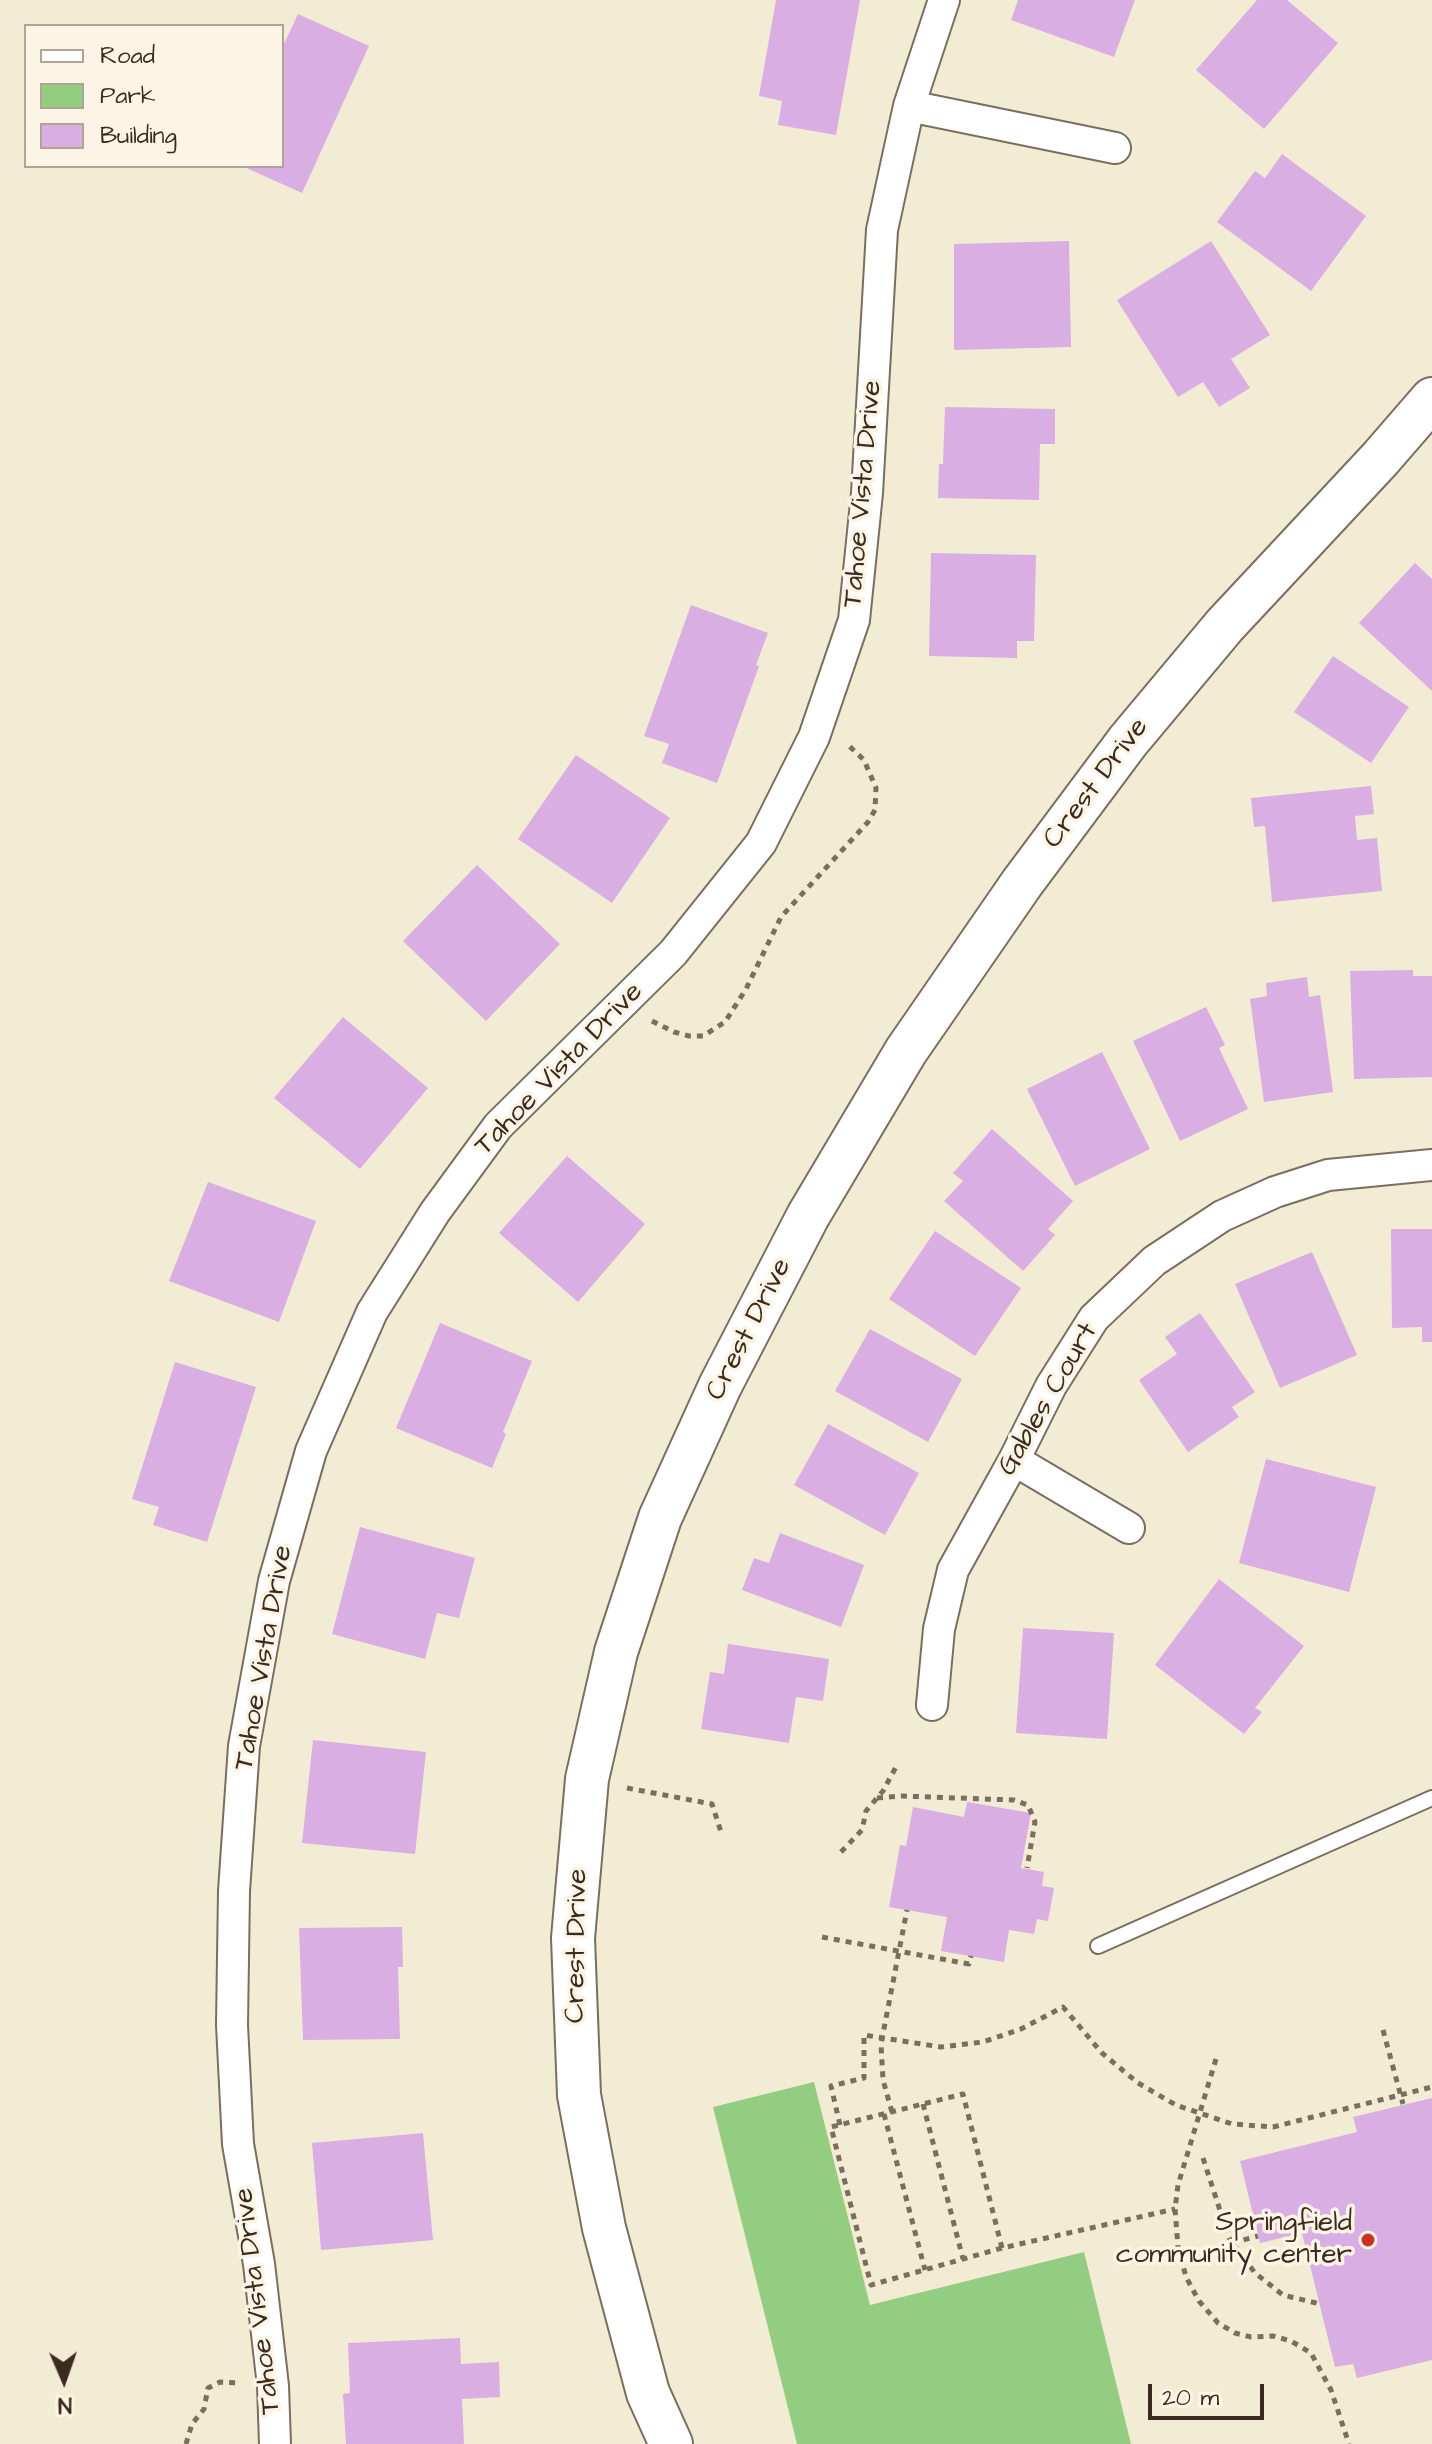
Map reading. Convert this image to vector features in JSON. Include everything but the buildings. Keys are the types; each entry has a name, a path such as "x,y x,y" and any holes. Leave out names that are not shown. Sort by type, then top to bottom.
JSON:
{"street":[{"name":"Tahoe Vista Drive","path":"275,2444 273,2386 259,2264 238,2144 232,2025 234,1891 244,1746 274,1581 311,1451 372,1312 435,1212 498,1126 673,953 761,843 814,737 854,620 867,493 882,230 909,106 944,0"},
{"path":"909,106 1115,148"},
{"name":"Crest Drive","path":"671,2444 648,2393 604,2228 579,2095 573,1938 587,1779 616,1652 660,1518 720,1386 808,1216 906,1051 1022,883 1128,741 1225,625 1432,399"},
{"name":"Gables Court","path":"932,1705 939,1629 953,1570 1051,1386 1094,1318 1154,1261 1222,1216 1275,1192 1328,1175 1432,1165"},
{"path":"1014,1460 1129,1528"}],"lane":[{"path":"1098,1946 1432,1798"}],"path":[{"path":"649,1019 689,1036 703,1036 725,1022 746,989 781,917 868,822 875,810 876,788 864,760 846,744"},
{"path":"841,1852 862,1830 866,1811 897,1765"},
{"path":"587,1779 712,1804 722,1835"},
{"path":"877,1798 1014,1800 1028,1805 1035,1822 1027,1868"},
{"path":"892,2112 883,2080 883,2038 907,1910"},
{"path":"822,1937 969,1964 971,1956"},
{"path":"840,2125 831,2086 864,2078 864,2035 941,2047 983,2042 1021,2029 1063,2007 1102,2053 1138,2083 1176,2105 1232,2124 1273,2127 1432,2087"},
{"path":"1383,2030 1403,2104"},
{"path":"1216,2059 1178,2185 1175,2209 1178,2247 1186,2277 1199,2301 1218,2323 1235,2333 1291,2341 1311,2353 1331,2390 1349,2444"},
{"path":"1002,2248 963,2094 831,2127 871,2285 1002,2248 1175,2209"},
{"path":"923,2104 963,2259"},
{"path":"884,2114 925,2270"},
{"path":"1203,2158 1232,2243 1255,2273 1283,2295 1320,2304"},
{"path":"1232,2243 1258,2236"},
{"path":"186,2444 192,2424 204,2409 208,2388 220,2382 273,2386"}],"green space":[{"path":"814,2082 870,2305 1084,2252 1131,2444 797,2444 713,2107"}],"place":[{"name":"Springfield community center","path":"1368,2240"}]}
